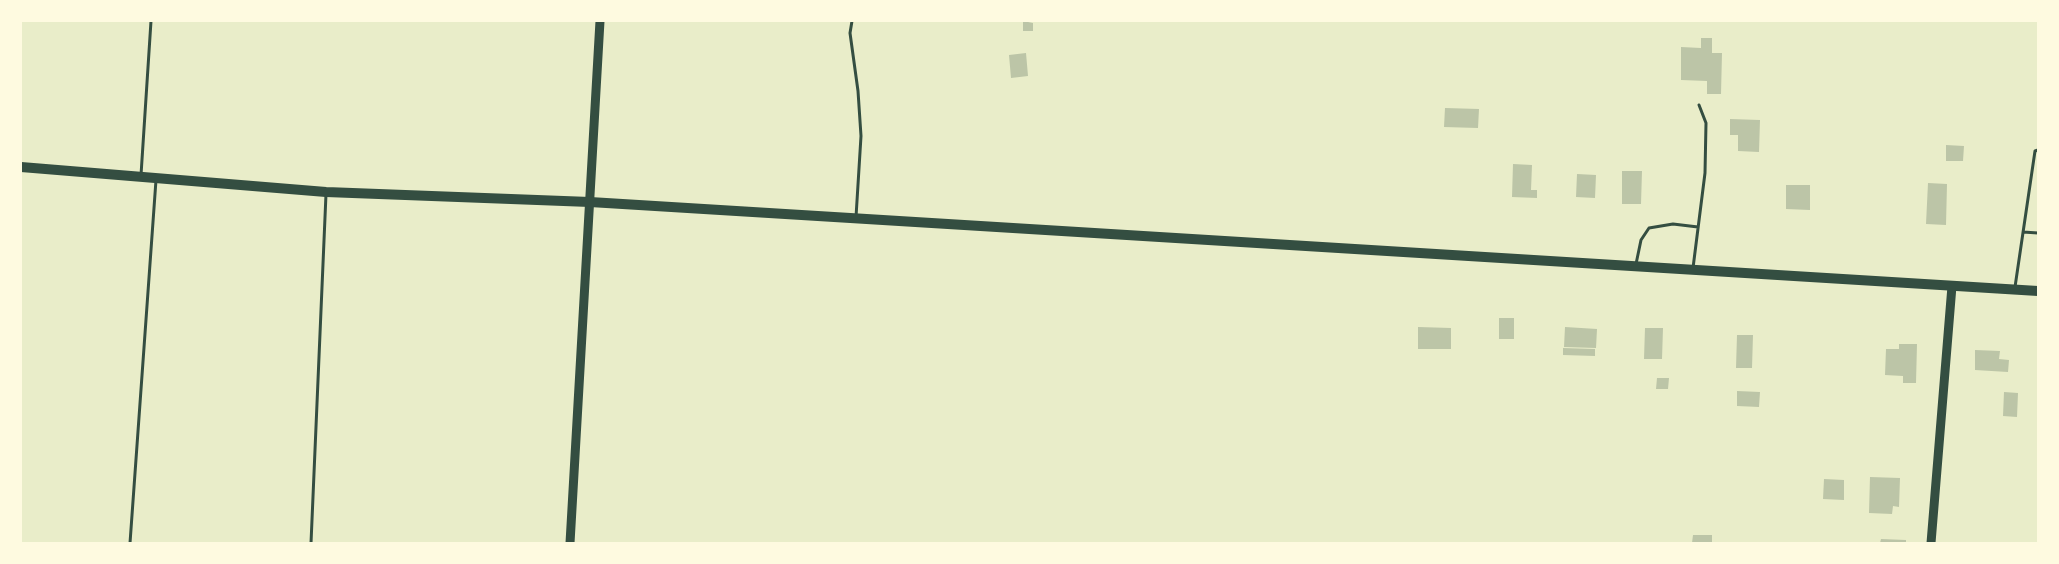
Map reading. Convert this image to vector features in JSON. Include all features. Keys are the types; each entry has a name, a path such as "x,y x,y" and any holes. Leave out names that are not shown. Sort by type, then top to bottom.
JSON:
{"main road":[{"path":"21,167 326,192 590,202 2038,292"}],"street":[{"path":"570,543 600,21"},
{"path":"1931,543 1952,286"}],"lane":[{"path":"140,176 151,21"},
{"path":"852,21 850,33 858,90 861,136 856,218"},
{"path":"1693,271 1705,173 1706,123 1699,105"},
{"path":"2014,290 2035,151 2038,150"},
{"path":"130,543 157,177"},
{"path":"311,543 326,192"},
{"path":"1635,267 1641,240 1649,228 1673,224 1698,227"},
{"path":"2023,232 2038,233"}],"building":[{"path":"1023,21 1033,23 1033,31 1023,31"},
{"path":"1701,38 1712,38 1712,53 1722,53 1721,94 1707,94 1707,81 1681,80 1681,47 1701,48"},
{"path":"1026,53 1028,76 1011,78 1009,55"},
{"path":"1445,108 1479,109 1478,128 1444,127"},
{"path":"1730,119 1760,120 1759,152 1738,151 1738,135 1730,135"},
{"path":"1946,145 1964,146 1963,161 1946,161"},
{"path":"1513,164 1532,165 1531,190 1537,190 1537,198 1512,197"},
{"path":"1622,171 1642,171 1641,204 1622,204"},
{"path":"1577,174 1596,175 1595,198 1576,197"},
{"path":"1928,183 1947,184 1946,225 1926,224"},
{"path":"1786,185 1810,185 1810,210 1786,209"},
{"path":"1499,318 1514,318 1514,339 1499,339"},
{"path":"1418,327 1451,328 1451,349 1418,349"},
{"path":"1565,327 1597,329 1596,348 1564,347"},
{"path":"1645,328 1663,328 1662,359 1644,359"},
{"path":"1737,335 1753,335 1752,368 1736,368"},
{"path":"1899,344 1917,344 1916,383 1903,383 1903,376 1885,375 1886,349 1899,349"},
{"path":"1563,348 1595,349 1595,356 1563,355"},
{"path":"1975,350 2000,351 1999,359 2009,360 2008,372 1975,370"},
{"path":"1657,378 1669,378 1668,389 1656,389"},
{"path":"1737,391 1760,392 1759,407 1737,406"},
{"path":"2004,392 2018,393 2017,417 2003,416"},
{"path":"1870,477 1900,478 1899,507 1893,506 1892,514 1869,513"},
{"path":"1824,479 1844,480 1844,500 1823,499"},
{"path":"1693,535 1712,535 1712,543 1692,543"},
{"path":"1881,539 1906,540 1906,543 1880,543"}]}
